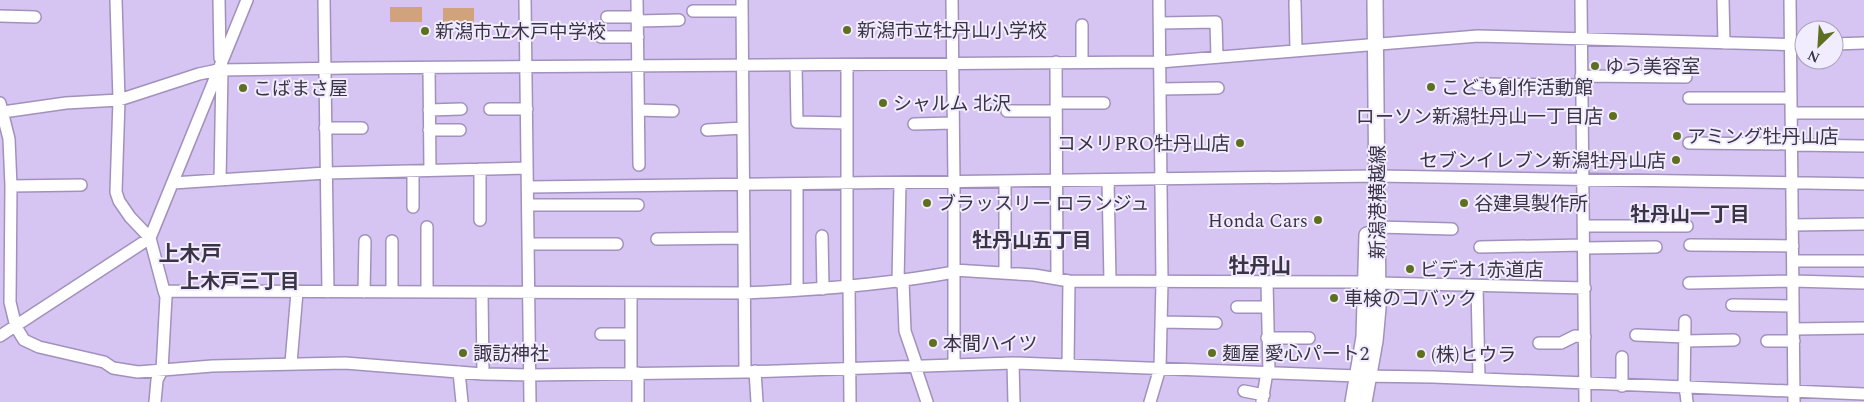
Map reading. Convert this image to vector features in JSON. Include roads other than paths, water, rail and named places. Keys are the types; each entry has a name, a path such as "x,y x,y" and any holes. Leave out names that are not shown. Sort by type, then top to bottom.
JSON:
{"main road":[{"name":"新潟港横越線","path":"1353,402 1364,375 1378,308 1372,282 1371,44 1366,0"},
{"name":"新潟港横越線","path":"1371,44 1375,0"},
{"name":"新潟港横越線","path":"1372,282 1378,227 1373,176"},
{"name":"新潟港横越線","path":"1364,375 1364,402"}],"street":[{"path":"116,0 118,100 116,192 119,201 130,218 150,238 166,297 162,370 157,380 156,402"},
{"path":"219,0 220,180"},
{"path":"0,336 150,238 247,0"},
{"path":"324,0 328,292"},
{"path":"526,0 530,402"},
{"path":"637,0 639,165"},
{"path":"952,0 954,364"},
{"path":"1150,402 1160,368 1162,282 1160,0"},
{"path":"1581,0 1585,402"},
{"path":"1723,0 1724,43"},
{"path":"1790,0 1794,396"},
{"path":"1295,2 1296,50"},
{"path":"692,10 742,6 745,292 750,372 757,402"},
{"path":"0,16 35,17"},
{"path":"607,17 679,20"},
{"path":"1160,23 1216,22 1217,57"},
{"path":"1082,25 1082,62"},
{"path":"1791,45 1478,36 1160,62 220,69 118,100 2,108 9,139 11,186 5,214 10,302 16,327 24,340 39,347 104,362 114,368 138,372 290,363 345,363 483,374 530,375 750,372 1013,363 1479,379 1684,388 1794,396 1864,394"},
{"path":"601,37 638,37"},
{"path":"1844,44 1864,44"},
{"path":"1056,62 1057,180 1068,365"},
{"path":"796,65 796,122 847,123"},
{"path":"847,65 850,402"},
{"path":"429,68 430,170"},
{"path":"1478,84 1686,77"},
{"path":"1161,89 1218,88"},
{"path":"1689,98 1791,98"},
{"path":"205,102 221,108"},
{"path":"1007,112 1104,103"},
{"path":"429,110 461,109"},
{"path":"490,109 527,109"},
{"path":"639,110 673,111"},
{"path":"1791,113 1864,113"},
{"path":"914,124 952,123"},
{"path":"325,128 362,128"},
{"path":"707,130 743,128"},
{"path":"430,130 460,130"},
{"path":"1689,143 1864,146"},
{"path":"173,183 326,172 527,168"},
{"path":"480,169 480,220"},
{"path":"413,171 413,207"},
{"path":"528,187 1373,176 1864,184"},
{"path":"1108,180 1110,281"},
{"path":"1005,181 1005,273"},
{"path":"900,182 901,281 905,331 927,402"},
{"path":"796,290 797,184"},
{"path":"11,186 81,185"},
{"path":"528,205 638,205"},
{"path":"1792,225 1864,224"},
{"path":"1584,226 1687,226"},
{"path":"427,227 427,292"},
{"path":"1378,227 1452,229"},
{"path":"822,236 823,289"},
{"path":"657,239 744,238"},
{"path":"364,292 365,241"},
{"path":"392,241 392,292"},
{"path":"528,244 617,244"},
{"path":"1690,245 1793,246"},
{"path":"1480,246 1656,247"},
{"path":"1793,261 1864,261"},
{"path":"164,291 745,292 823,289 901,281 954,271 1005,273 1063,280 1372,282 1584,288"},
{"path":"1689,283 1793,281 1864,283"},
{"path":"1244,391 1263,398 1268,372 1267,282"},
{"path":"1477,286 1479,379"},
{"path":"290,363 297,292"},
{"path":"482,293 483,374"},
{"path":"631,293 631,334 638,402"},
{"path":"1732,305 1793,306"},
{"path":"1237,307 1267,307"},
{"path":"1685,321 1684,388 1686,402"},
{"path":"1161,322 1216,323"},
{"path":"1794,329 1864,328"},
{"path":"601,334 631,334"},
{"path":"1636,335 1734,340"},
{"path":"1539,343 1561,343 1575,336 1585,337"},
{"path":"1267,338 1309,338"},
{"path":"1767,341 1794,342"},
{"path":"1622,358 1622,386"},
{"path":"1013,363 1014,402"},
{"path":"459,372 462,402"}],"place":[{"name":"新潟市立牡丹山小学校","path":"847,30"},
{"name":"新潟市立木戸中学校","path":"425,31"},
{"name":"ゆう美容室","path":"1595,66"},
{"name":"こども創作活動館","path":"1431,87"},
{"name":"こばまさ屋","path":"243,88"},
{"name":"シャルム 北沢","path":"883,103"},
{"name":"ローソン新潟牡丹山一丁目店","path":"1613,116"},
{"name":"アミング牡丹山店","path":"1677,136"},
{"name":"コメリPRO牡丹山店","path":"1240,143"},
{"name":"セブンイレブン新潟牡丹山店","path":"1676,160"},
{"name":"ブラッスリー ロランジュ","path":"927,203"},
{"name":"谷建具製作所","path":"1464,203"},
{"name":"Honda Cars","path":"1318,220"},
{"name":"ビデオ1赤道店","path":"1410,269"},
{"name":"車検のコバック","path":"1334,298"},
{"name":"本間ハイツ","path":"933,343"},
{"name":"諏訪神社","path":"463,353"},
{"name":"麺屋 愛心パート2","path":"1212,353"},
{"name":"(株)ヒウラ","path":"1421,354"}],"district":[{"name":"牡丹山一丁目","path":"1690,214"},
{"name":"牡丹山五丁目","path":"1032,240"},
{"name":"上木戸","path":"190,254"},
{"name":"牡丹山","path":"1260,266"},
{"name":"上木戸三丁目","path":"240,281"}]}
